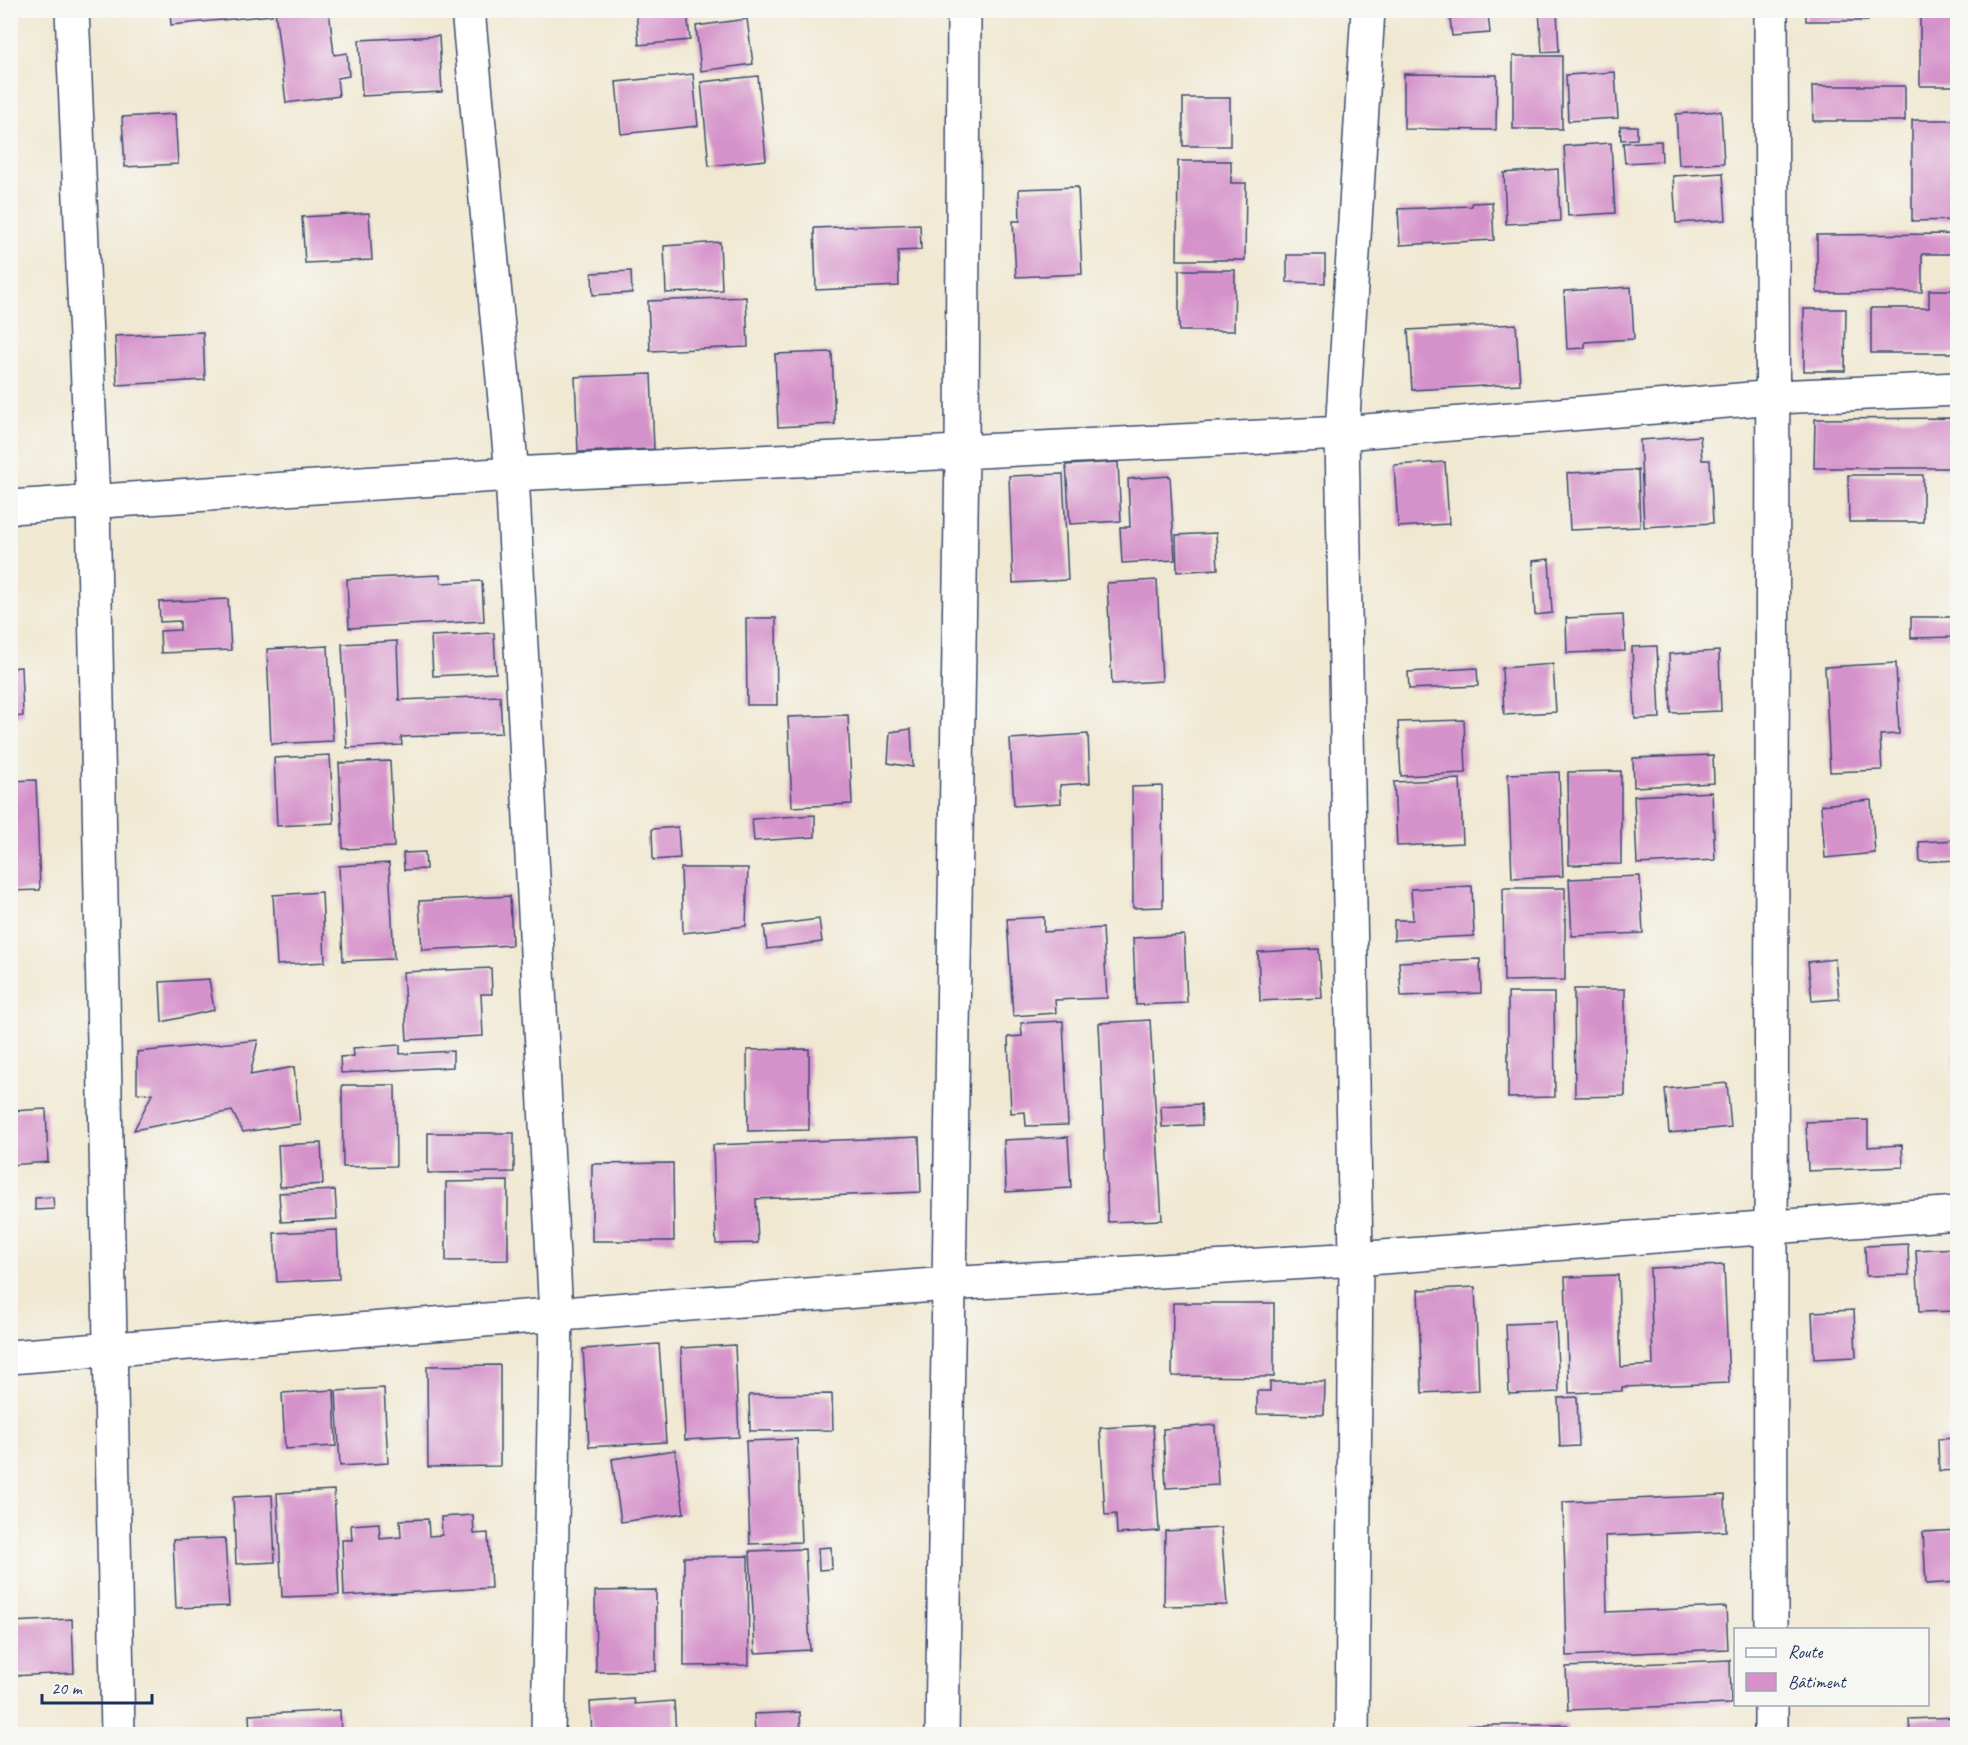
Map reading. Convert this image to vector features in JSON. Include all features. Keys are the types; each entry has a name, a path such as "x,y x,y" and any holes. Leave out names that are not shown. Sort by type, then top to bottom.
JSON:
{"street":[{"path":"72,10 93,502 118,1734"},
{"path":"468,10 512,474 556,1315 548,1734"},
{"path":"942,1734 947,1284 962,453 964,10"},
{"path":"1352,1734 1356,1259 1342,433 1368,10"},
{"path":"1771,10 1774,397 1769,1227 1771,1628"},
{"path":"10,507 512,474 1342,433 1774,397 1958,389"},
{"path":"10,1357 947,1284 1356,1259 1958,1213"},
{"path":"1771,1706 1771,1734"}],"building":[{"path":"170,10 272,10 272,15 171,25"},
{"path":"275,10 329,10 334,55 347,53 349,76 337,78 339,96 286,103"},
{"path":"636,10 687,10 690,40 639,45"},
{"path":"1557,10 1559,51 1542,52 1539,11"},
{"path":"1806,10 1868,10 1868,21 1806,21"},
{"path":"1920,10 1958,10 1958,86 1920,86"},
{"path":"1488,14 1490,33 1452,36 1450,18"},
{"path":"747,19 753,64 701,71 696,26"},
{"path":"439,36 442,92 362,96 359,40"},
{"path":"1513,56 1562,56 1562,129 1513,129"},
{"path":"1615,72 1618,118 1568,121 1566,75"},
{"path":"693,74 698,126 621,134 616,82"},
{"path":"1404,74 1497,75 1496,130 1404,129"},
{"path":"758,76 766,160 709,166 701,82"},
{"path":"1812,86 1905,86 1905,121 1813,121"},
{"path":"1183,98 1230,98 1230,146 1183,146"},
{"path":"1721,111 1724,163 1679,165 1676,114"},
{"path":"175,114 178,164 125,167 122,117"},
{"path":"1912,120 1958,120 1958,220 1912,221"},
{"path":"1620,126 1637,126 1637,139 1621,140"},
{"path":"1661,141 1662,161 1625,163 1623,143"},
{"path":"1611,143 1615,213 1568,216 1564,146"},
{"path":"1178,161 1231,161 1231,183 1246,183 1245,260 1177,260"},
{"path":"1558,169 1560,221 1506,224 1504,173"},
{"path":"1723,173 1726,220 1676,223 1673,176"},
{"path":"1078,187 1082,274 1016,277 1013,221 1020,221 1019,189"},
{"path":"1492,202 1494,240 1400,245 1398,209 1472,206 1472,203"},
{"path":"369,213 372,260 305,263 302,217"},
{"path":"920,224 921,250 898,251 899,286 816,290 814,228"},
{"path":"1958,234 1958,254 1922,254 1922,292 1817,293 1817,235"},
{"path":"720,242 722,290 666,293 664,246"},
{"path":"1287,255 1325,255 1325,283 1287,282"},
{"path":"1179,270 1235,270 1234,331 1179,331"},
{"path":"631,271 632,293 593,295 592,273"},
{"path":"1631,287 1634,339 1585,342 1585,348 1567,349 1564,291"},
{"path":"1929,290 1958,290 1958,353 1871,353 1871,308 1929,308"},
{"path":"746,297 748,347 650,351 648,301"},
{"path":"1804,309 1846,309 1845,371 1804,371"},
{"path":"1516,324 1520,384 1412,390 1408,330"},
{"path":"203,332 205,380 117,385 115,336"},
{"path":"832,352 835,424 778,427 775,354"},
{"path":"651,374 654,449 578,452 575,377"},
{"path":"1958,418 1958,468 1814,468 1815,419"},
{"path":"1700,436 1702,460 1710,460 1713,523 1644,527 1640,440"},
{"path":"1118,462 1121,521 1070,524 1066,465"},
{"path":"1445,462 1449,524 1398,527 1394,465"},
{"path":"1638,470 1640,527 1570,530 1567,473"},
{"path":"1063,474 1068,580 1013,583 1009,476"},
{"path":"1848,475 1923,475 1923,522 1849,522"},
{"path":"1170,476 1175,560 1122,563 1120,527 1130,527 1128,479"},
{"path":"1216,533 1218,569 1177,572 1176,535"},
{"path":"1549,559 1552,613 1535,615 1532,561"},
{"path":"440,575 441,583 482,581 484,621 349,628 347,579"},
{"path":"1157,580 1162,681 1112,684 1107,583"},
{"path":"228,599 231,650 161,653 160,631 180,630 180,621 160,622 159,602"},
{"path":"1623,615 1625,651 1567,653 1566,618"},
{"path":"1911,617 1958,617 1958,637 1911,638"},
{"path":"746,618 776,618 777,705 747,705"},
{"path":"494,633 496,673 433,676 431,636"},
{"path":"397,641 399,700 500,696 502,733 401,737 402,745 347,748 342,644"},
{"path":"328,646 333,741 271,744 267,649"},
{"path":"1657,646 1660,718 1635,719 1632,647"},
{"path":"1719,651 1721,711 1671,713 1669,654"},
{"path":"1896,663 1899,734 1880,735 1882,770 1830,772 1825,667"},
{"path":"1553,664 1556,712 1504,715 1502,668"},
{"path":"21,667 23,716 10,717 10,668"},
{"path":"1477,668 1478,686 1409,689 1408,672"},
{"path":"848,715 852,804 792,807 788,717"},
{"path":"1464,720 1466,773 1401,776 1398,722"},
{"path":"911,729 913,767 888,763 890,732"},
{"path":"1088,734 1090,783 1060,785 1061,803 1014,806 1010,739"},
{"path":"330,755 334,823 277,826 274,758"},
{"path":"1713,755 1714,783 1634,787 1633,758"},
{"path":"390,761 394,847 343,849 339,763"},
{"path":"1621,771 1621,864 1569,865 1568,772"},
{"path":"1559,772 1563,876 1512,878 1508,774"},
{"path":"1460,779 1463,843 1397,846 1394,782"},
{"path":"36,780 40,890 10,891 10,781"},
{"path":"1162,786 1163,907 1133,908 1132,787"},
{"path":"1712,792 1715,860 1637,864 1634,796"},
{"path":"1871,800 1875,853 1825,858 1821,805"},
{"path":"815,815 815,837 754,841 752,819"},
{"path":"678,827 680,858 653,860 652,829"},
{"path":"1958,840 1958,860 1920,862 1919,842"},
{"path":"425,852 426,869 404,870 403,853"},
{"path":"389,863 394,959 343,961 339,866"},
{"path":"681,868 748,868 746,926 683,933"},
{"path":"1640,876 1643,933 1572,936 1569,879"},
{"path":"1472,886 1474,936 1394,940 1394,920 1413,920 1411,889"},
{"path":"1503,888 1565,888 1565,980 1504,981"},
{"path":"322,892 325,962 277,965 273,895"},
{"path":"510,896 512,945 422,950 419,901"},
{"path":"1044,917 1044,932 1103,928 1107,998 1055,1000 1056,1013 1013,1016 1007,919"},
{"path":"819,919 822,942 767,949 764,926"},
{"path":"1184,935 1187,1003 1136,1005 1133,938"},
{"path":"1319,949 1322,998 1260,1001 1258,952"},
{"path":"1480,959 1481,993 1401,996 1399,962"},
{"path":"1835,959 1839,999 1812,1001 1808,962"},
{"path":"491,968 492,994 481,994 483,1036 407,1040 403,972"},
{"path":"209,979 214,1010 162,1022 160,982"},
{"path":"1574,989 1625,989 1625,1096 1575,1097"},
{"path":"1508,993 1554,993 1555,1097 1508,1098"},
{"path":"1150,1020 1162,1220 1108,1222 1099,1023"},
{"path":"1063,1021 1068,1125 1026,1126 1025,1112 1011,1113 1008,1037 1022,1036 1021,1023"},
{"path":"258,1040 250,1075 294,1067 300,1124 243,1132 232,1111 134,1130 152,1094 137,1093 137,1052"},
{"path":"400,1045 400,1054 453,1051 453,1067 341,1073 340,1057 354,1056 353,1048"},
{"path":"809,1049 809,1130 748,1131 747,1050"},
{"path":"1954,1054 1958,1054 1958,1094 1956,1094"},
{"path":"1727,1083 1731,1127 1669,1133 1665,1089"},
{"path":"342,1085 395,1085 396,1166 343,1167"},
{"path":"1201,1104 1202,1125 1162,1127 1161,1106"},
{"path":"46,1109 48,1162 10,1165 10,1111"},
{"path":"1868,1120 1868,1147 1902,1145 1903,1167 1808,1171 1806,1122"},
{"path":"428,1133 514,1133 514,1172 428,1173"},
{"path":"919,1137 921,1192 756,1199 758,1243 716,1244 713,1145"},
{"path":"1068,1137 1071,1188 1006,1192 1004,1140"},
{"path":"321,1143 323,1184 280,1187 278,1145"},
{"path":"673,1163 674,1241 592,1241 592,1164"},
{"path":"508,1181 508,1260 446,1261 446,1182"},
{"path":"335,1190 337,1219 281,1222 279,1193"},
{"path":"53,1197 54,1209 35,1210 35,1198"},
{"path":"337,1230 339,1279 277,1282 274,1233"},
{"path":"1908,1244 1909,1275 1866,1276 1865,1246"},
{"path":"1958,1248 1958,1311 1919,1312 1916,1250"},
{"path":"1724,1265 1729,1383 1622,1387 1622,1391 1569,1393 1565,1277 1618,1275 1621,1367 1653,1365 1650,1268"},
{"path":"1475,1287 1479,1390 1422,1393 1418,1290"},
{"path":"1173,1303 1274,1303 1274,1377 1172,1376"},
{"path":"1854,1310 1856,1357 1814,1359 1812,1312"},
{"path":"1556,1322 1559,1392 1509,1394 1506,1324"},
{"path":"659,1344 666,1442 589,1447 583,1349"},
{"path":"735,1345 739,1437 685,1440 681,1348"},
{"path":"500,1365 500,1466 428,1467 427,1366"},
{"path":"1270,1382 1325,1382 1324,1415 1257,1414 1257,1391 1270,1391"},
{"path":"384,1388 388,1463 340,1466 336,1391"},
{"path":"334,1390 336,1446 285,1449 282,1393"},
{"path":"832,1394 833,1430 750,1431 749,1395"},
{"path":"1577,1397 1579,1446 1560,1447 1558,1398"},
{"path":"1153,1425 1159,1531 1117,1534 1116,1514 1105,1515 1100,1428"},
{"path":"1215,1425 1218,1485 1166,1488 1163,1429"},
{"path":"1958,1438 1958,1470 1939,1471 1938,1439"},
{"path":"797,1439 801,1542 750,1544 746,1441"},
{"path":"675,1450 684,1513 621,1522 612,1459"},
{"path":"334,1490 339,1595 282,1597 277,1493"},
{"path":"272,1495 275,1562 236,1564 233,1497"},
{"path":"1725,1495 1726,1531 1605,1536 1607,1612 1726,1607 1728,1649 1567,1656 1563,1502"},
{"path":"473,1515 474,1534 488,1533 491,1588 344,1596 342,1540 352,1540 351,1525 379,1523 380,1539 401,1537 400,1520 428,1519 429,1536 442,1535 441,1517"},
{"path":"1221,1528 1227,1605 1164,1606 1165,1531"},
{"path":"1958,1530 1958,1582 1926,1584 1923,1532"},
{"path":"225,1538 229,1606 176,1608 173,1540"},
{"path":"831,1547 832,1569 819,1570 818,1548"},
{"path":"805,1549 810,1650 755,1653 750,1551"},
{"path":"748,1556 749,1665 684,1666 684,1557"},
{"path":"656,1590 656,1671 596,1672 595,1591"},
{"path":"72,1619 74,1673 10,1676 10,1622"},
{"path":"1730,1660 1731,1704 1568,1710 1566,1667"},
{"path":"634,1699 635,1704 674,1701 676,1734 592,1734 590,1702"},
{"path":"340,1710 341,1734 250,1734 249,1715"},
{"path":"800,1712 801,1734 755,1734 754,1714"},
{"path":"1958,1717 1958,1734 1910,1734 1909,1719"},
{"path":"1469,1725 1567,1725 1567,1734 1469,1734"}]}
